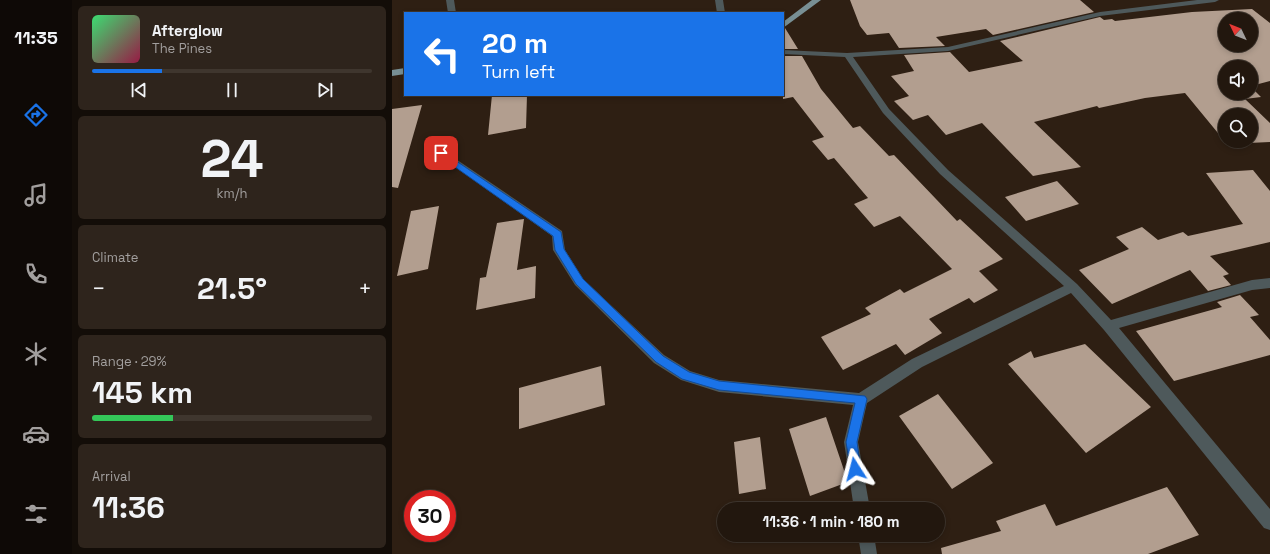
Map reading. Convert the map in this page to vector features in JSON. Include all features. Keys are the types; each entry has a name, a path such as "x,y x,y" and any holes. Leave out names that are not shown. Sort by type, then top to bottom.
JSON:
{"main road":[{"path":"784,25 817,0"},
{"path":"392,73 404,71"}],"street":[{"path":"450,0 452,12"},
{"path":"719,0 721,12"},
{"path":"784,52 847,55 948,49 1100,14 1215,0"},
{"path":"847,55 886,111 944,172 1073,287 1109,326 1270,522"},
{"path":"441,153 558,234 559,250 579,282 659,359 686,376 719,386 861,399 917,363 1073,287"},
{"path":"1109,326 1252,285 1270,283"},
{"path":"861,399 851,442 861,502"},
{"path":"867,542 869,554"}],"building":[{"path":"850,0 1080,0 1094,12 993,35 986,29 936,37 945,46 899,48 889,33 867,35 860,26"},
{"path":"1252,9 1256,12 1218,12 1218,52 1258,52 1258,14 1270,23 1270,81 1258,84 1258,60 1218,60 1218,100 1246,100 1254,108 1218,108 1218,133 1185,93 1145,98 1099,108 1097,106 1034,122 1081,167 1033,176 982,123 946,135 928,115 913,120 894,101 909,96 891,76 914,71 904,55 950,52 969,72 1023,61 1000,41 1100,17 1104,20 1112,19 1115,21 1192,12"},
{"path":"785,28 798,49 784,49"},
{"path":"784,56 802,56 821,89 853,128 860,126 889,156 894,155 957,221 960,219 1003,259 979,271 998,290 974,303 969,298 929,319 942,333 905,355 896,344 843,370 821,337 871,314 865,308 900,289 904,293 952,269 900,216 874,227 854,204 868,198 834,158 828,160 812,141 824,137 793,97 783,99"},
{"path":"492,96 527,96 526,128 488,135"},
{"path":"422,105 398,188 392,187 392,109"},
{"path":"1258,111 1270,123 1270,142 1258,143"},
{"path":"1253,170 1270,191 1270,242 1210,256 1229,274 1223,276 1231,285 1208,291 1190,270 1112,304 1079,270 1129,249 1116,237 1142,227 1158,240 1183,232 1188,236 1243,224 1206,173"},
{"path":"1057,181 1079,204 1026,221 1005,197"},
{"path":"439,206 428,269 397,276 411,211"},
{"path":"524,219 517,270 536,266 535,298 476,310 480,278 486,277 497,223"},
{"path":"1240,295 1259,315 1250,317 1270,340 1270,355 1174,381 1136,331 1222,307 1217,302"},
{"path":"1085,344 1151,407 1086,453 1008,364 1031,351 1034,358"},
{"path":"601,366 605,405 519,429 519,388"},
{"path":"938,394 993,463 952,489 899,416"},
{"path":"826,417 848,482 810,496 789,429"},
{"path":"760,437 766,489 739,494 734,442"},
{"path":"1167,487 1199,535 1148,554 942,554 941,548 1001,531 996,521 1045,504 1056,526"}],"route":[{"path":"441,153 558,234 559,250 579,282 659,359 686,376 719,386 861,399 851,442 855,469"}]}
